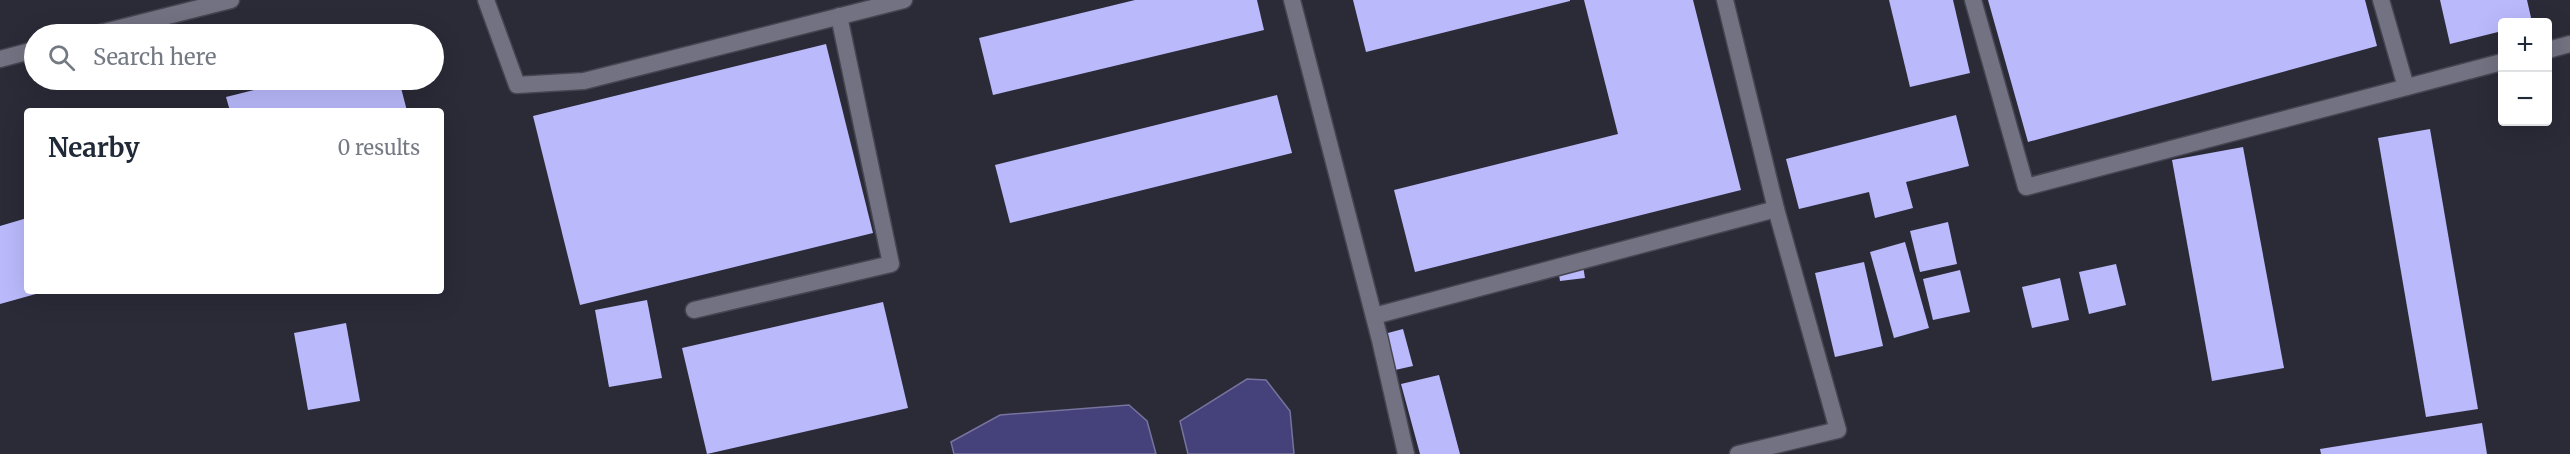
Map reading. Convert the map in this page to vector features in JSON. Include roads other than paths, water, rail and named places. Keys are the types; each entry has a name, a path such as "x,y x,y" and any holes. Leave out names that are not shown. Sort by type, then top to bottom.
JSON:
{"lane":[{"path":"136,24 231,0"},
{"path":"486,0 517,85 584,81 904,0"},
{"path":"1292,0 1374,316 1406,454"},
{"path":"1725,0 1776,209 1838,430 1738,454"},
{"path":"1973,0 2026,188 2498,63"},
{"path":"2381,0 2406,87"},
{"path":"694,310 891,264 839,16"},
{"path":"2552,49 2570,44"},
{"path":"0,59 24,53"},
{"path":"1374,316 1776,209"}]}
